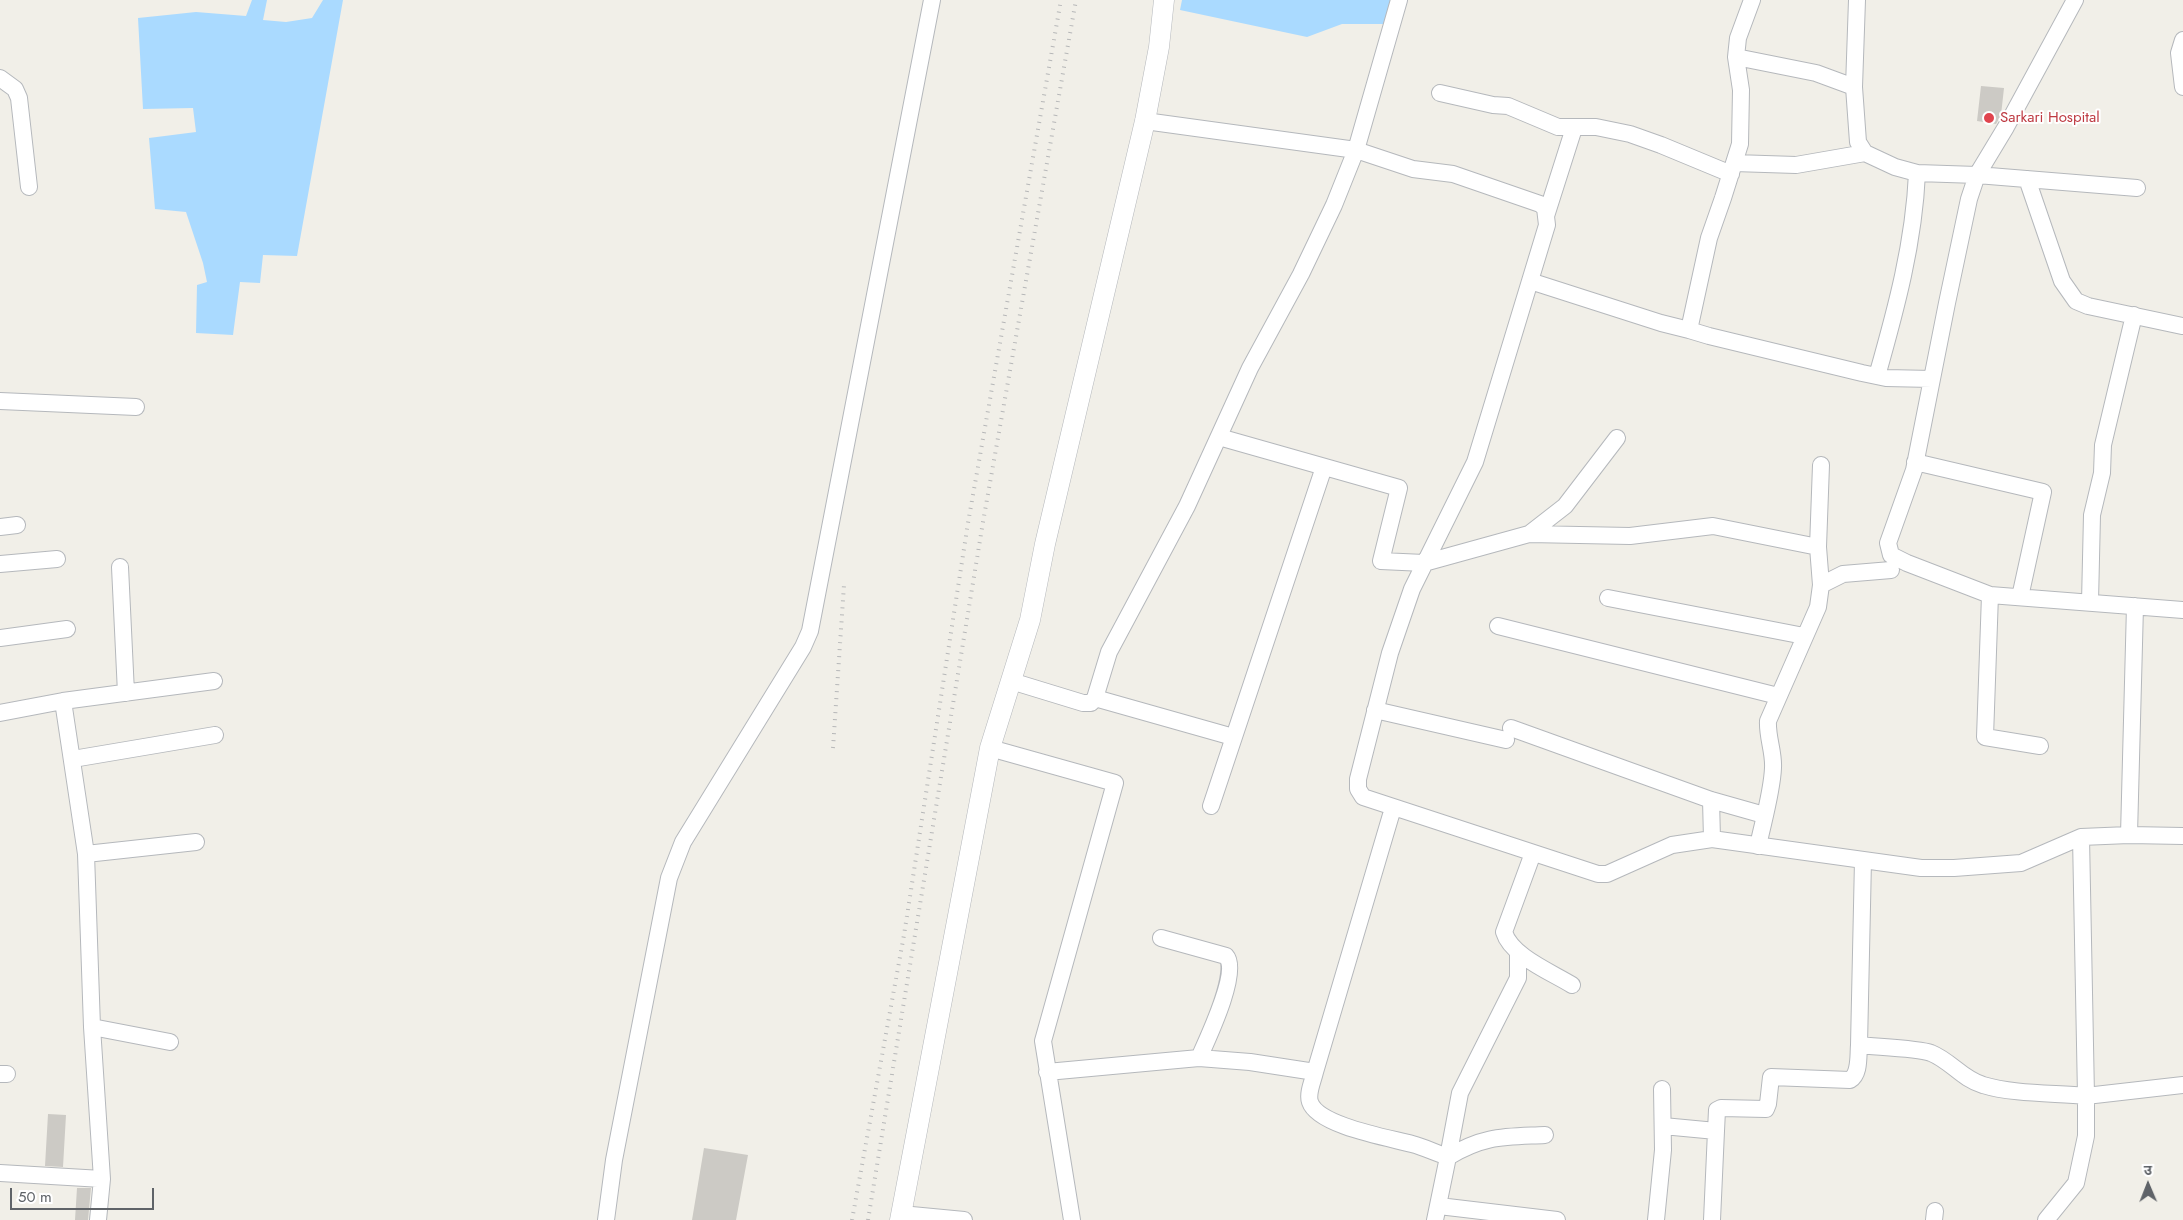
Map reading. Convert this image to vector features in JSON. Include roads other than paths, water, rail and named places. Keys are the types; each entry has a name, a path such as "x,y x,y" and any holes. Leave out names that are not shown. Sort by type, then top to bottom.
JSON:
{"street":[{"path":"606,1220 618,1140 670,878 676,859 683,842 803,647 810,631 932,0"},
{"path":"964,1220 900,1217 990,748 1030,620 1045,544 1145,121 1159,47 1164,0"},
{"path":"1011,681 1083,703 1091,703 1095,698 1109,652 1187,506 1250,368 1305,266 1334,205 1356,150 1399,0"},
{"path":"1689,330 1709,238 1740,144 1741,90 1736,57 1738,38 1752,0"},
{"path":"1857,0 1854,88 1858,142 1865,153 1895,167 1917,173 1977,175 2137,188"},
{"path":"2075,0 2006,127 1977,175 1967,209 1915,462 1888,543 1891,555 1990,595 2183,610"},
{"path":"2183,40 2179,53 2183,87"},
{"path":"1736,57 1816,73 1854,88"},
{"path":"0,78 15,89 19,98 29,186"},
{"path":"1440,93 1493,106 1508,106 1558,126 1596,128 1630,134 1733,169 1796,165 1865,153"},
{"path":"1145,121 1356,150 1413,169 1452,174 1540,204 1544,208 1547,225 1475,462 1412,589 1390,653 1358,779 1358,789 1363,796 1393,808 1598,874 1607,874 1672,845 1712,839 1921,868 1997,866 2021,863 2081,837 2128,835 2183,836"},
{"path":"1546,216 1574,128"},
{"path":"1877,376 1902,288 1913,227 1917,173"},
{"path":"2027,179 2062,281 2076,301 2088,306 2183,325 2183,337"},
{"path":"1530,281 1661,323 1799,359 1877,376 1932,379"},
{"path":"2090,602 2092,515 2102,473 2103,445 2134,315"},
{"path":"0,401 136,407"},
{"path":"1219,437 1399,488 1381,562 1424,563 1530,534 1630,536 1713,526 1818,546"},
{"path":"1530,534 1565,506 1617,438"},
{"path":"1915,462 2043,492 2020,597"},
{"path":"1758,846 1774,769 1767,732 1768,721 1818,607 1821,585 1818,546 1821,465"},
{"path":"1211,806 1324,467"},
{"path":"0,527 17,525"},
{"path":"0,564 57,559"},
{"path":"120,567 126,693"},
{"path":"1821,585 1843,574 1891,570"},
{"path":"1990,595 1985,737 2040,746"},
{"path":"1608,598 1804,636"},
{"path":"2128,835 2135,606"},
{"path":"1498,626 1778,696"},
{"path":"0,638 67,629"},
{"path":"0,713 63,701 214,681"},
{"path":"1095,698 1233,737"},
{"path":"63,701 86,854 92,1028 102,1179 98,1220"},
{"path":"1375,710 1508,734 1764,815"},
{"path":"73,759 215,735"},
{"path":"990,748 1114,783 1043,1041 1072,1220"},
{"path":"1712,800 1712,839"},
{"path":"1393,808 1315,1072 1309,1095 1310,1103 1327,1118 1356,1130 1414,1144 1448,1157"},
{"path":"2046,1220 2076,1183 2086,1136 2081,837"},
{"path":"86,854 196,842"},
{"path":"1533,853 1504,932 1507,942 1518,953 1572,985"},
{"path":"1712,1220 1717,1110 1722,1108 1766,1109 1771,1077 1850,1080 1857,1072 1863,860"},
{"path":"1161,938 1226,956 1230,961 1230,969 1218,1014 1199,1058"},
{"path":"1518,953 1518,978 1460,1093 1437,1213 1557,1220"},
{"path":"92,1028 170,1042"},
{"path":"1859,1046 1930,1053 1946,1062 1965,1078 2000,1089 2086,1096 2183,1085"},
{"path":"1047,1072 1199,1058 1250,1062 1315,1072"},
{"path":"1656,1220 1661,1176 1662,1089"},
{"path":"1663,1126 1716,1131"},
{"path":"1448,1157 1470,1144 1497,1137 1546,1135"},
{"path":"0,1172 102,1179"}],"water":[{"path":"252,0 267,0 263,20 286,22 312,18 323,0 343,0 297,256 263,255 260,283 240,282 233,335 196,333 197,285 207,282 203,263 186,212 155,209 149,138 196,132 193,108 143,109 138,18 196,12 246,16"},
{"path":"1182,0 1395,0 1388,24 1342,24 1307,37 1180,10"}],"railway":[{"path":"852,1220 904,935 968,523 1061,0"},
{"path":"868,1220 983,522 1076,0"},
{"path":"833,748 844,585"}],"place":[{"name":"Sarkari Hospital","path":"1989,118"}]}
